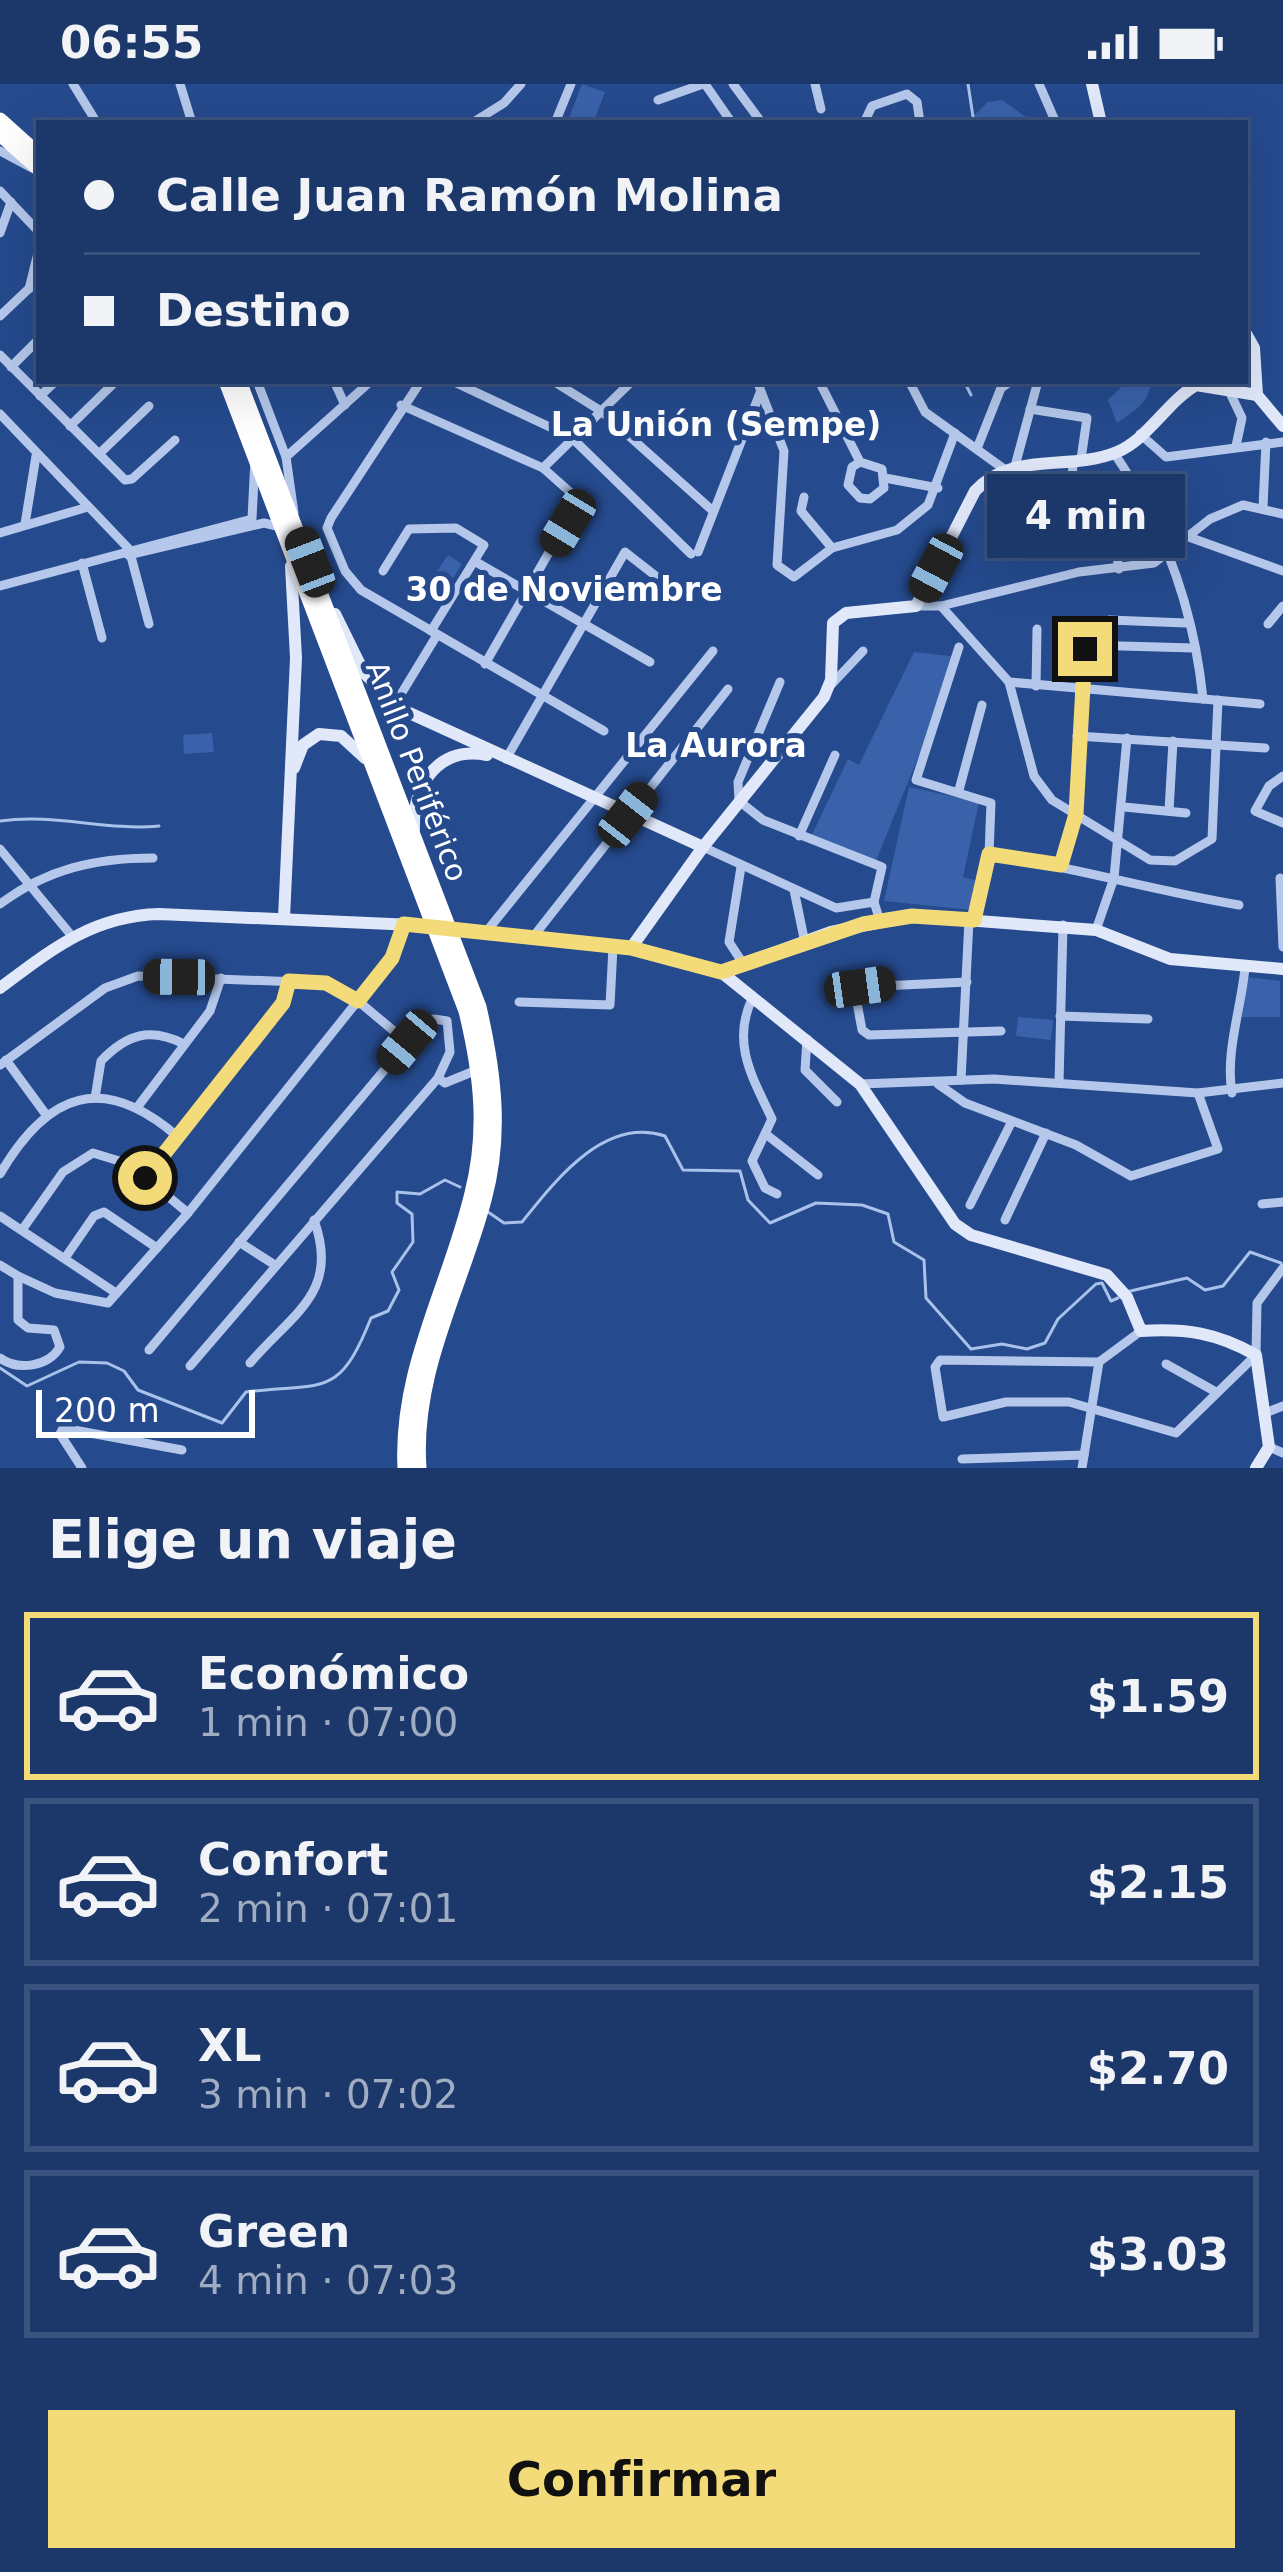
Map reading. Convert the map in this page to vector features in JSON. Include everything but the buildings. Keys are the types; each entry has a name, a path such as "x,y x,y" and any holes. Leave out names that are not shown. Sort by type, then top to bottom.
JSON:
{"highway":[{"path":"0,120 36,152"},
{"path":"0,134 36,167"},
{"name":"Anillo Periférico","path":"227,384 288,528 310,562 478,1007 495,1083 484,1198 426,1374 418,1468"},
{"name":"Anillo Periférico","path":"240,384 373,768 466,1011 479,1069 476,1173 412,1374 405,1468"}],"street":[{"path":"74,84 95,120"},
{"path":"180,84 191,120"},
{"path":"477,120 504,103 521,84"},
{"path":"556,120 571,84"},
{"path":"658,100 704,84 730,120"},
{"path":"733,84 760,120"},
{"path":"815,84 821,109"},
{"path":"1039,84 1055,120"},
{"path":"1092,84 1100,120"},
{"path":"865,120 872,106 907,94 917,102 920,120"},
{"path":"0,151 36,169"},
{"path":"0,191 36,229"},
{"path":"0,233 11,202"},
{"path":"29,289 36,261"},
{"path":"0,316 36,282"},
{"path":"1248,337 1260,386 1257,395"},
{"path":"11,367 36,342"},
{"path":"0,355 130,480 176,440"},
{"path":"40,396 53,384"},
{"path":"70,426 113,384"},
{"path":"258,384 286,457 296,658 284,918"},
{"path":"335,384 344,405"},
{"path":"286,457 368,384"},
{"path":"418,384 327,528 350,580 604,731"},
{"path":"458,384 571,437 695,553 759,387"},
{"path":"558,384 601,411 712,512"},
{"path":"543,468 629,384"},
{"path":"821,384 860,462"},
{"path":"910,384 917,404 1010,467"},
{"path":"978,446 1007,384"},
{"path":"1026,534 1010,467 1037,384"},
{"path":"916,606 975,491 1010,467 1114,453 1196,384"},
{"path":"1200,384 1231,395 1257,395"},
{"path":"759,387 784,451 777,565 794,578 832,548 897,530 928,505 956,433"},
{"path":"1231,395 1242,418 1236,446"},
{"path":"1257,395 1283,426"},
{"path":"401,405 543,468 579,500 485,664"},
{"path":"99,454 148,406"},
{"path":"1030,409 1087,418 1071,507 1078,541"},
{"path":"0,414 130,552 149,624"},
{"path":"1140,434 1166,457 1283,443"},
{"path":"1263,507 1266,442"},
{"path":"1114,453 1152,511 1174,564 1203,699"},
{"path":"25,524 36,456"},
{"path":"255,457 250,487 260,519"},
{"path":"885,478 878,495 860,498 848,485 848,476 860,462 872,462 885,478 938,488"},
{"path":"804,496 801,511 832,548"},
{"path":"830,686 832,623 847,613 941,606 1079,572 1154,562 1186,536 1243,505 1283,514"},
{"path":"0,533 88,507"},
{"path":"0,586 260,519 288,528"},
{"path":"1112,521 1119,569"},
{"path":"383,571 409,529 456,527 484,545 395,704"},
{"path":"1186,536 1283,571"},
{"path":"506,759 625,552 656,577"},
{"path":"310,562 364,673 395,704 842,910 874,902"},
{"path":"476,562 650,662"},
{"path":"82,563 102,638"},
{"path":"1268,624 1283,607 1270,600"},
{"path":"941,606 1009,682 1038,785 1137,856 1175,861 1212,839 1220,744 1218,700"},
{"path":"1061,865 1076,814 1077,736 1088,644 1109,620 1186,623"},
{"path":"1036,686 1037,629"},
{"path":"1088,644 1194,648"},
{"path":"959,647 916,780 991,803 989,854 971,920 961,1080"},
{"path":"481,932 713,651"},
{"path":"631,948 739,800 863,651"},
{"path":"780,682 738,782 739,800 763,820 882,867 874,902 880,921"},
{"path":"1009,682 1260,704"},
{"path":"533,937 728,689"},
{"path":"958,790 982,705"},
{"path":"290,786 297,757 319,734 350,740 373,768"},
{"path":"1077,736 1264,748"},
{"path":"1096,930 1114,878 1120,842 1127,739"},
{"path":"1169,811 1173,741"},
{"path":"415,843 416,797 438,763 474,753 506,759"},
{"path":"800,836 835,755"},
{"path":"1283,776 1255,809 1283,823"},
{"path":"1124,806 1186,813"},
{"path":"0,849 71,935"},
{"path":"989,854 1240,905"},
{"path":"0,904 30,881 86,862 153,857"},
{"path":"742,867 729,942 744,965"},
{"path":"1280,878 1283,947"},
{"path":"794,890 805,943"},
{"path":"0,988 71,935 138,915 409,924 631,948 721,972 860,1084 921,1170 938,1207 955,1223 970,1235 1107,1275 1124,1293 1142,1331"},
{"path":"721,972 880,921 971,920 1096,930 1170,959 1283,969"},
{"path":"0,1265 100,1305 116,1293 188,1213 358,1001 392,958 409,924"},
{"path":"1059,1083 1063,926"},
{"path":"519,1002 610,1005 613,946"},
{"path":"1232,1093 1227,1066 1239,1028 1245,968"},
{"path":"139,1105 211,1011 221,978"},
{"path":"47,1116 3,1063 120,980 326,983 358,1001 407,1042"},
{"path":"145,1178 283,1003 289,981"},
{"path":"967,982 892,982 856,991 866,1034 1001,1031"},
{"path":"752,999 742,1024 744,1056 772,1119 752,1161 765,1188 777,1194"},
{"path":"1060,1016 1148,1019"},
{"path":"149,1350 407,1042 434,1019 447,1021 450,1052 438,1078 190,1366"},
{"path":"95,1098 101,1061 132,1036 160,1034 184,1044"},
{"path":"807,1039 806,1070 836,1102"},
{"path":"438,1078 451,1082 479,1069"},
{"path":"860,1084 961,1080 1232,1093 1283,1082"},
{"path":"938,1084 965,1102 1046,1133 1131,1176 1218,1149 1198,1093"},
{"path":"0,1174 47,1116 77,1100 139,1105 178,1137"},
{"path":"970,1205 1012,1121"},
{"path":"1004,1220 1046,1133"},
{"path":"767,1136 818,1175"},
{"path":"22,1230 63,1172 82,1156 117,1156 188,1213"},
{"path":"1262,1204 1283,1202"},
{"path":"64,1258 94,1216 104,1212 157,1248"},
{"path":"0,1216 116,1293"},
{"path":"250,1363 323,1276 326,1257 314,1220"},
{"path":"239,1242 275,1264"},
{"path":"1256,1468 1278,1449 1263,1414 1256,1355 1257,1303 1283,1269"},
{"path":"0,1358 11,1365 42,1362 60,1347 54,1330 20,1324 18,1276"},
{"path":"1185,1328 1225,1338 1256,1355 1173,1434 1092,1406 1006,1402 946,1419 935,1367 940,1360 1099,1362 1142,1331 1185,1328"},
{"path":"1082,1468 1099,1362"},
{"path":"1166,1364 1216,1392"},
{"path":"1263,1414 1283,1406"},
{"path":"82,1468 60,1434 63,1428 182,1450"},
{"path":"962,1459 1084,1455"}],"shaded area":[{"path":"582,84 605,92 594,120 568,120"},
{"path":"1002,100 1026,120 969,120 988,102"},
{"path":"1124,384 1151,384 1140,406 1117,423 1108,400"},
{"path":"448,555 462,564 444,592 429,583"},
{"path":"914,652 959,657 875,863 810,839 848,759 859,765"},
{"path":"212,733 214,752 184,754 183,735"},
{"path":"909,787 979,802 963,877 978,881 972,910 884,901"},
{"path":"1246,977 1280,981 1280,1017 1242,1017"},
{"path":"1018,1017 1053,1020 1051,1040 1016,1036"}],"waterway":[{"path":"968,84 974,120"},
{"path":"966,384 971,395"},
{"path":"0,821 159,826"},
{"path":"488,1212 504,1223 522,1222 583,1156 622,1135 643,1132 665,1136 683,1170 740,1171 748,1200 770,1223 816,1203 862,1205 888,1214 894,1242 924,1260 926,1298 971,1349 1002,1344 1027,1349 1045,1343 1058,1319 1096,1284 1102,1283 1111,1301 1118,1298"},
{"path":"0,1368 27,1386 79,1362 107,1363 124,1371 138,1390 222,1423 246,1392 311,1386 337,1375 371,1318 388,1311 399,1290 392,1272 413,1242 412,1214 397,1203 397,1192 420,1194 445,1180 460,1187"},
{"path":"1126,1292 1187,1278 1205,1290 1223,1286 1250,1252 1281,1263"}],"district":[{"name":"La Unión (Sempe)","path":"716,424"},
{"name":"30 de Noviembre","path":"564,589"},
{"name":"La Aurora","path":"716,745"}],"route":[{"path":"145,1178 283,1003 289,981 326,983 358,1001 392,958 404,924 631,948 721,972 863,924 912,916 974,920 989,854 1061,865 1076,814 1075,755 1085,649"}]}
